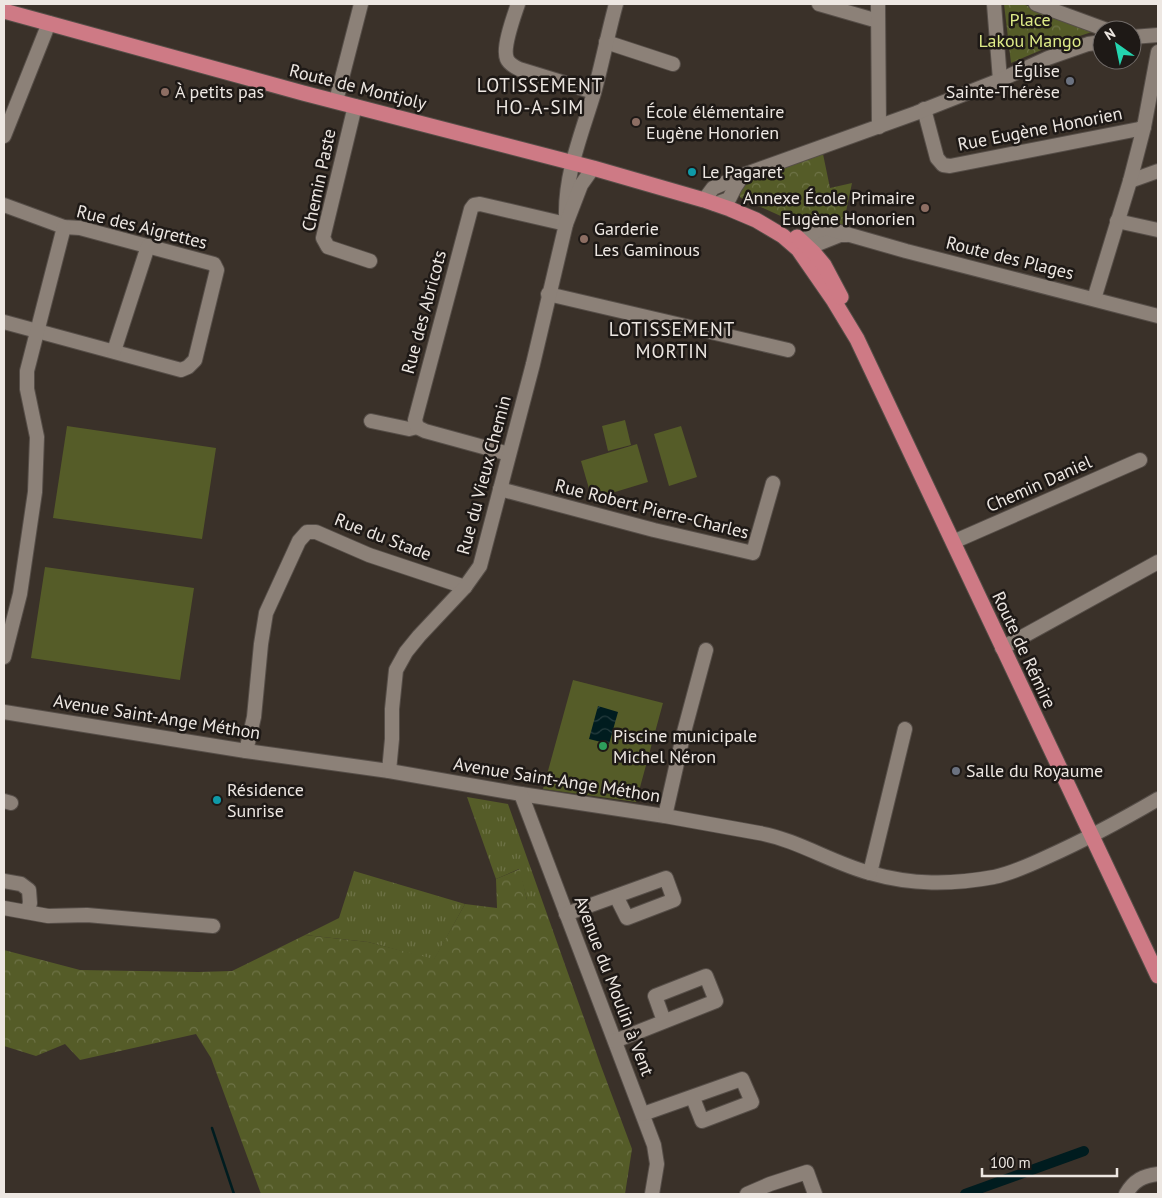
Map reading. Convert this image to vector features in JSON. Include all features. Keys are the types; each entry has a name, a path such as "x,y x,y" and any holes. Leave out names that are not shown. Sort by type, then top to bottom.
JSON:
{"main road":[{"name":"Route de Montjoly","path":"4,11 164,56 448,129 716,201"},
{"name":"Route de Rémire","path":"716,201 773,218 793,234 857,339 1158,976"},
{"name":"Route de Rémire","path":"800,246 814,253 824,265 852,319 857,339"}],"street":[{"path":"336,101 361,4"},
{"path":"518,4 505,50 507,60 511,65 594,92"},
{"name":"Rue du Vieux Chemin","path":"566,224 567,190 572,163 594,92 616,4"},
{"path":"819,4 878,21"},
{"path":"878,4 879,127"},
{"path":"994,4 1000,80"},
{"path":"1036,4 1092,25"},
{"path":"4,136 49,23"},
{"path":"1142,36 1158,35"},
{"path":"606,42 673,64"},
{"path":"743,175 734,187 716,201 713,188 743,175 879,127 1000,80 1048,58 1092,43"},
{"path":"1094,299 1144,127 1152,112 1158,52"},
{"name":"Chemin Paste","path":"356,106 323,238 328,247 370,261"},
{"name":"Rue Eugène Honorien","path":"924,110 937,158 943,165 950,166 1144,127"},
{"name":"Rue du Vieux Chemin","path":"389,771 396,670 406,652 465,587 480,566 533,364 566,224 581,185 593,168"},
{"path":"1130,180 1158,171"},
{"name":"Rue des Abricots","path":"417,427 415,420 471,209 480,204 566,224"},
{"name":"Rue des Aigrettes","path":"4,205 64,227 80,228 214,264 217,270 195,360 188,367 181,370 4,322"},
{"path":"1117,221 1158,230"},
{"path":"4,657 20,594 35,492 37,437 27,389 27,371 64,227"},
{"name":"Route des Plages","path":"800,246 815,231 823,228 1158,316"},
{"name":"Route des Plages","path":"800,246 814,246 840,235 852,235"},
{"path":"824,265 820,252 827,240"},
{"path":"114,351 148,246"},
{"path":"548,294 788,350"},
{"path":"371,421 409,429 417,427 425,431 509,454"},
{"name":"Chemin Daniel","path":"953,542 1140,460"},
{"name":"Rue Robert Pierre-Charles","path":"500,489 753,554 773,482"},
{"name":"Rue du Stade","path":"246,751 254,717 260,644 266,613 299,541 306,532 316,532 369,555 465,587"},
{"path":"1002,648 1158,562"},
{"path":"665,816 684,732 706,650"},
{"name":"Avenue Saint-Ange Méthon","path":"4,712 246,751 389,771 665,816 774,836 856,869 905,882 953,883 994,877 1017,870 1092,837 1158,799"},
{"path":"870,873 905,729"},
{"name":"Avenue du Moulin à Vent","path":"521,794 654,1145 657,1164 652,1194"},
{"path":"4,881 21,884 29,890 30,903 27,912"},
{"path":"566,914 616,896"},
{"path":"4,908 48,916 87,915 213,926"},
{"path":"615,1041 664,1021"},
{"path":"643,1114 693,1098"},
{"path":"747,1194 807,1172 816,1194 814,1194"},
{"path":"1126,1194 1131,1186 1143,1176 1158,1174"}],"green space":[{"name":"Place Lakou Mango","path":"1004,4 1022,4 1092,28 1092,32 1058,43 1011,63"},
{"path":"823,154 830,188 852,183 843,226 819,222 806,228 798,227 785,218 741,198 737,192 741,183"},
{"path":"625,420 631,445 608,451 602,426"},
{"path":"67,426 216,448 202,539 53,518"},
{"path":"681,426 697,477 669,486 654,434"},
{"path":"637,444 648,482 592,499 581,461"},
{"path":"45,567 194,588 180,680 31,658"},
{"name":"Piscine municipale Michel Néron","path":"573,680 663,703 636,802 543,789"},
{"path":"467,797 508,804 542,900 527,900 519,869 496,879"},
{"path":"520,869 527,900 542,900 632,1149 625,1194 261,1194 211,1058 196,1034 80,1060 65,1044 36,1056 4,1046 4,950 80,970 232,971 305,935 368,942 434,959 465,904 497,908 496,879"},
{"path":"354,871 465,904 434,960 368,942 305,935 339,918"}],"water":[{"path":"598,706 618,712 609,744 589,739"}],"waterway":[{"path":"212,1128 234,1194"},
{"path":"965,1194 1084,1151"}],"place":[{"name":"Église Sainte-Thérèse","path":"1070,81"},
{"name":"À petits pas","path":"165,92"},
{"name":"École élémentaire Eugène Honorien","path":"636,122"},
{"name":"Le Pagaret","path":"692,172"},
{"name":"Annexe École Primaire Eugène Honorien","path":"925,208"},
{"name":"Garderie Les Gaminous","path":"584,239"},
{"name":"Piscine municipale Michel Néron","path":"603,746"},
{"name":"Salle du Royaume","path":"956,771"},
{"name":"Résidence Sunrise","path":"217,800"}],"district":[{"name":"LOTISSEMENT HO-A-SIM","path":"540,96"},
{"name":"LOTISSEMENT MORTIN","path":"672,340"}]}
